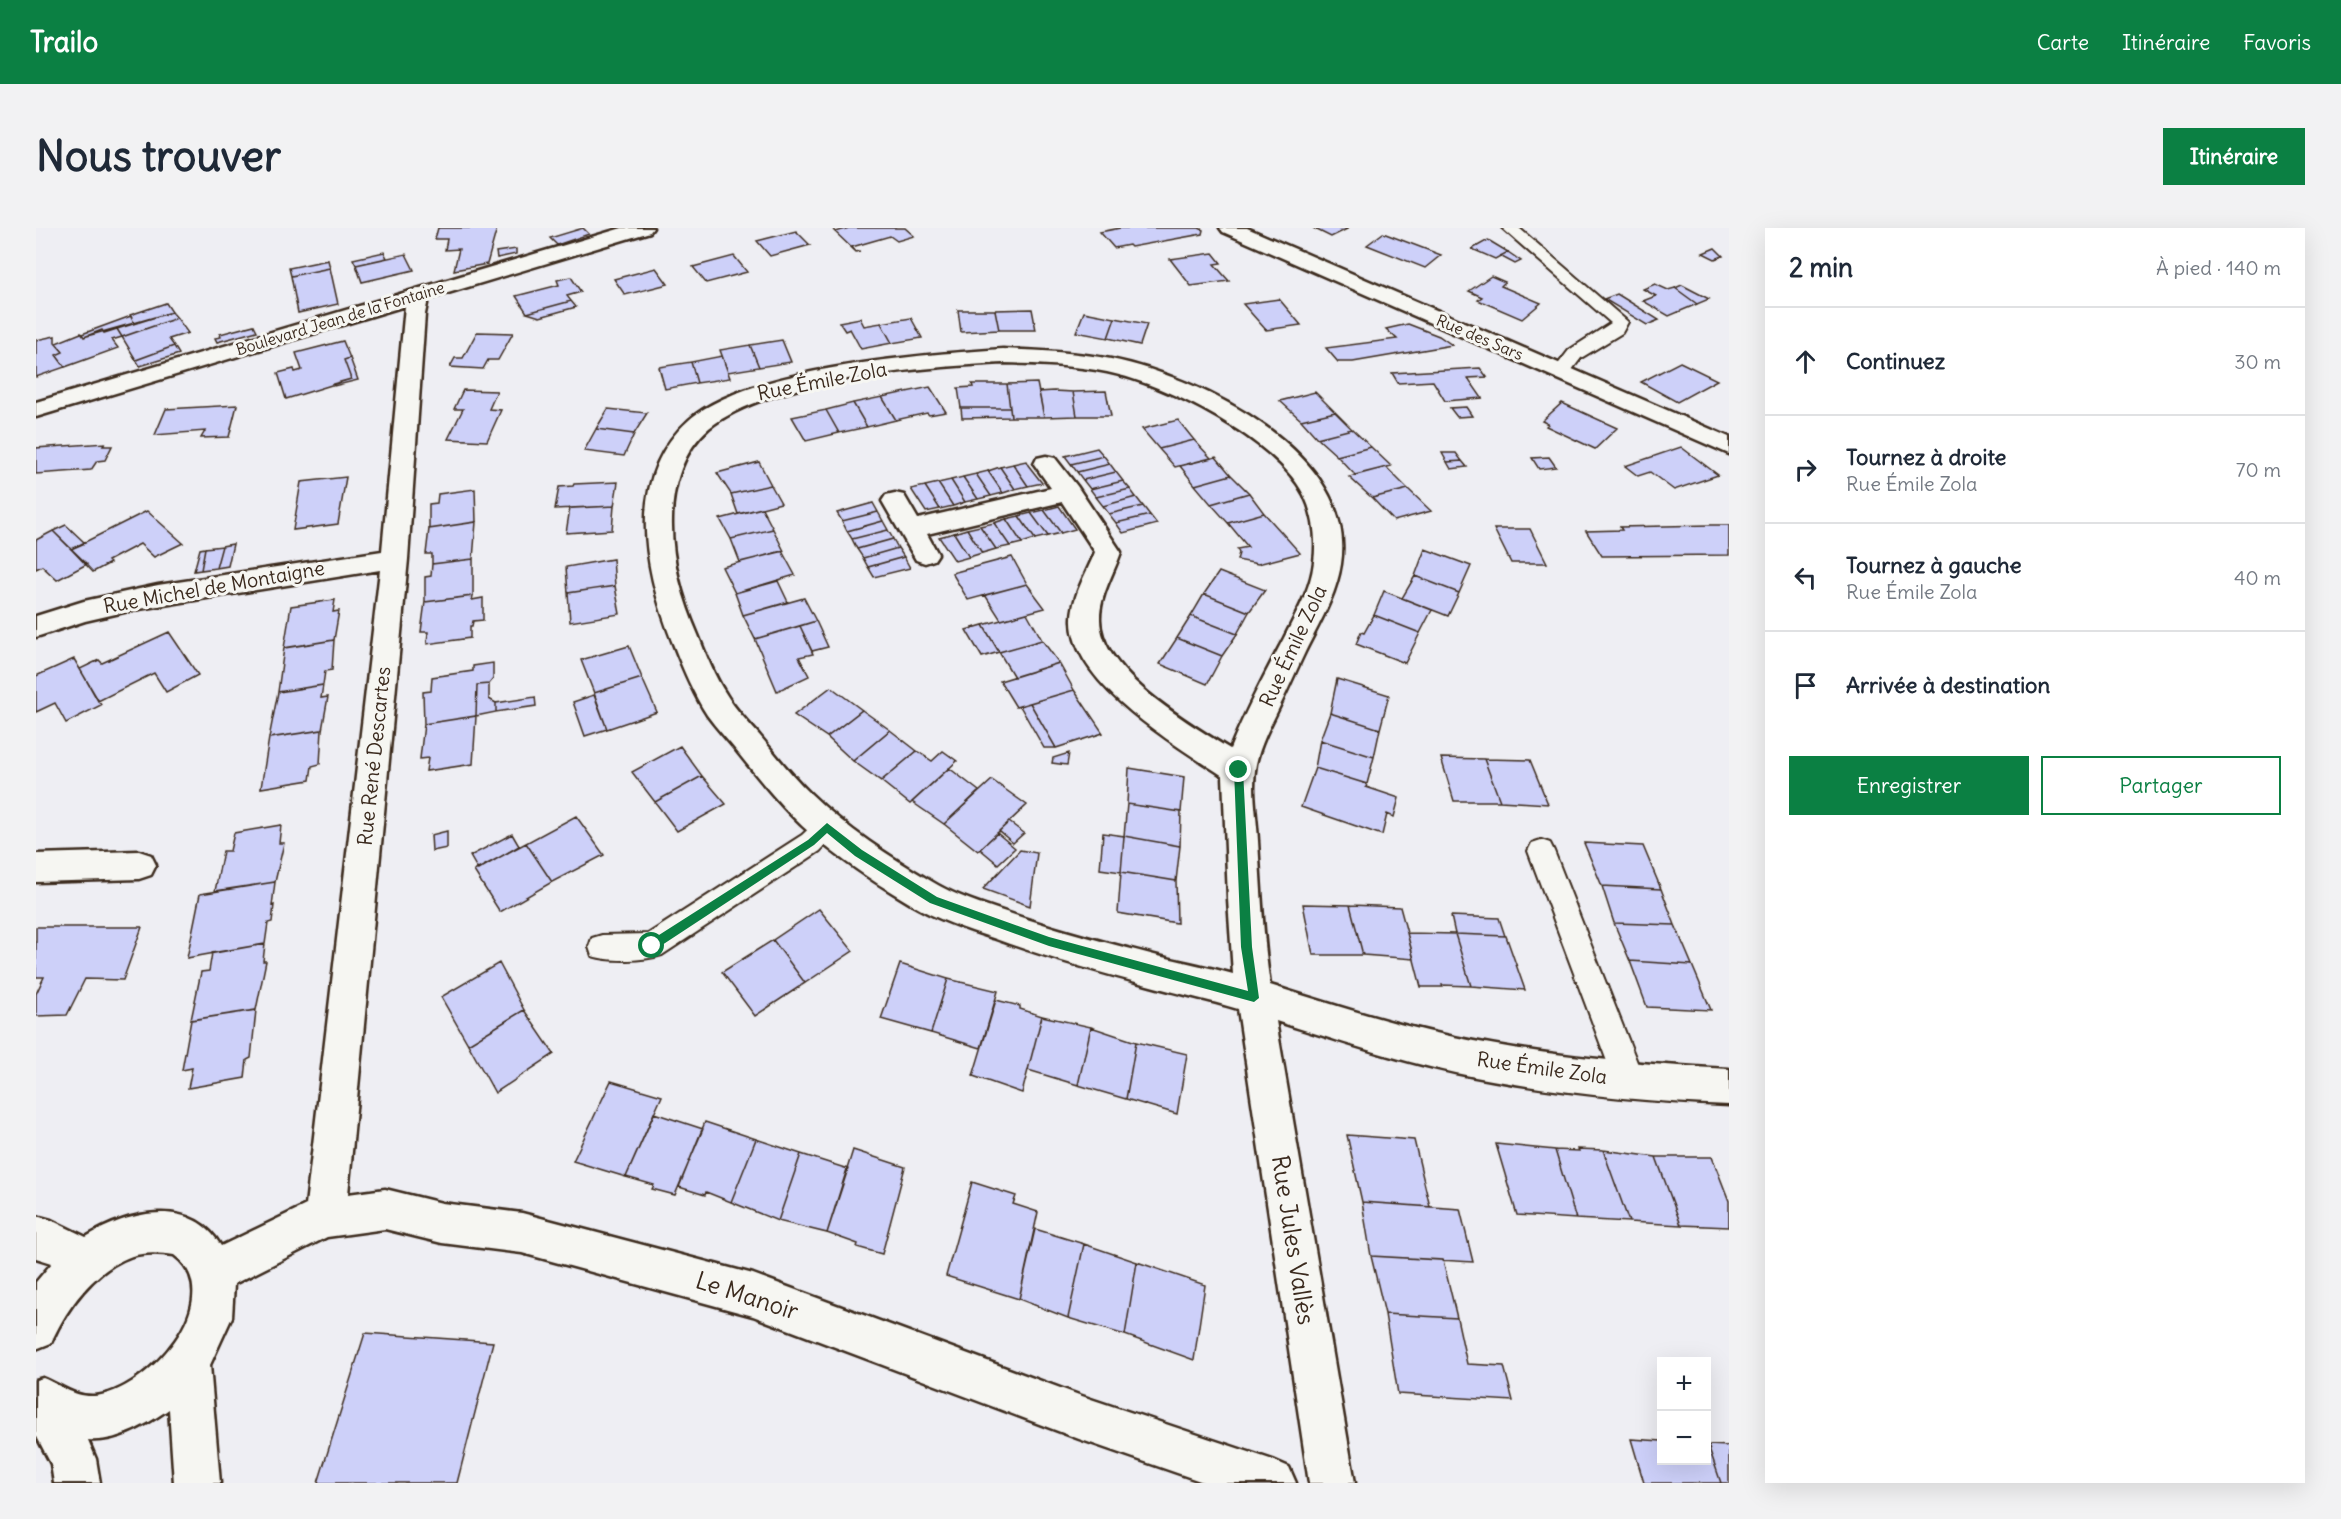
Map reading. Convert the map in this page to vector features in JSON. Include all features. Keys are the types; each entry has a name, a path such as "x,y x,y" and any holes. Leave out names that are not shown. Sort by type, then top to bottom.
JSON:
{"street":[{"name":"Boulevard Jean de la Fontaine","path":"36,410 644,228"},
{"name":"Rue des Sars","path":"1230,228 1562,371 1729,446"},
{"name":"Rue René Descartes","path":"324,1217 332,1170 395,559 414,314 418,295"},
{"name":"Rue Émile Zola","path":"1254,998 1246,947 1239,770 1250,736 1318,601 1329,561 1328,531 1322,508 1308,478 1240,420 1195,394 1142,372 1087,360 1030,355 938,360 807,381 751,394 714,412 688,434 670,466 658,516 661,570 670,605 717,706 807,811 859,853 933,900 1049,941 1254,998 1319,1019 1453,1054 1556,1073 1729,1087"},
{"path":"1046,464 1068,492 1108,552 1089,592 1086,626 1094,651 1123,686 1179,733 1239,770"},
{"path":"911,529 1068,492"},
{"path":"894,501 925,554"},
{"name":"Rue Michel de Montaigne","path":"36,627 76,612 181,591 355,563 395,559"},
{"path":"36,868 140,865"},
{"name":"Rue Jules Vallès","path":"1254,998 1332,1483"},
{"name":"Le Manoir","path":"213,1272 324,1217 384,1209 442,1223 522,1233 753,1295 1079,1417 1273,1483"},
{"path":"36,1328 57,1289 86,1259 118,1240 150,1232 178,1234 200,1248 213,1272 214,1299 206,1331 188,1362 160,1390 128,1409 94,1419 65,1415 39,1394"},
{"path":"36,1237 51,1241 86,1259"},
{"path":"188,1362 197,1483"},
{"path":"39,1394 73,1459 77,1483"}],"lane":[{"path":"1510,228 1620,322 1616,329 1575,354 1562,371"},
{"path":"602,947 652,946 811,843 827,827"},
{"path":"1541,851 1629,1080"}],"building":[{"path":"438,228 497,228 487,264 454,270 459,249 445,250 447,239 435,239"},
{"path":"583,228 589,234 557,245 550,238"},
{"path":"849,228 905,228 914,236 897,241 890,236 852,247 856,252 833,230 836,232"},
{"path":"1120,228 1199,228 1203,230 1202,234 1114,248 1100,232"},
{"path":"1313,228 1349,228 1331,237"},
{"path":"796,231 810,245 770,256 757,241"},
{"path":"1383,233 1441,255 1425,268 1367,245"},
{"path":"1488,240 1508,252 1495,259 1472,249"},
{"path":"1715,248 1723,256 1715,259 1703,253"},
{"path":"516,249 516,254 497,258 496,252"},
{"path":"384,252 387,258 356,265 353,259"},
{"path":"1508,252 1521,261 1515,264 1500,256"},
{"path":"1213,253 1221,263 1214,264 1229,281 1191,286 1170,259"},
{"path":"406,254 414,270 362,282 356,265"},
{"path":"734,256 747,272 706,283 693,267"},
{"path":"328,260 330,268 291,276 289,268"},
{"path":"330,268 338,304 298,313 291,276"},
{"path":"656,268 668,284 625,295 614,279"},
{"path":"1491,276 1505,282 1501,286 1541,303 1522,319 1478,300 1482,297 1469,291"},
{"path":"571,277 581,292 567,296 571,301 527,313 516,296 559,285 557,280"},
{"path":"1655,284 1668,290 1675,288 1697,304 1669,316 1643,301 1656,296 1643,289"},
{"path":"1682,285 1709,299 1697,304 1675,288"},
{"path":"1617,294 1659,320 1647,325 1604,299"},
{"path":"1279,299 1301,325 1266,330 1243,304"},
{"path":"571,301 576,307 540,317 527,313"},
{"path":"166,303 172,312 134,323 130,315"},
{"path":"1032,309 1036,330 999,330 995,310"},
{"path":"958,310 995,310 999,330 961,332"},
{"path":"172,312 177,318 122,337 117,329"},
{"path":"1084,312 1115,318 1108,338 1076,332"},
{"path":"131,316 134,323 84,337 82,334"},
{"path":"177,318 188,333 169,339 174,346 136,360 122,337"},
{"path":"860,318 864,326 881,323 892,343 861,349 850,329 845,331 839,322"},
{"path":"911,318 922,338 892,343 881,323"},
{"path":"1115,318 1147,324 1140,345 1108,338"},
{"path":"1408,324 1439,336 1452,345 1353,362 1338,362 1326,348 1397,339 1386,329"},
{"path":"254,325 257,331 217,342 215,338 221,337 220,334"},
{"path":"117,329 122,337 112,340 118,348 65,367 56,355 63,352 56,343 81,333 84,337 102,330 104,333"},
{"path":"477,332 513,333 498,360 488,360 483,369 450,367 455,358 463,358"},
{"path":"55,336 55,343 63,352 56,355 65,367 36,377 36,340"},
{"path":"782,340 791,362 759,367 750,345"},
{"path":"343,341 350,358 344,360 351,379 286,399 278,373 294,369 295,372 302,370 296,353"},
{"path":"750,345 759,367 728,372 720,350"},
{"path":"174,346 179,354 140,366 136,360"},
{"path":"722,356 730,378 697,383 691,362"},
{"path":"350,358 358,380 334,386 333,384 351,379 344,360"},
{"path":"691,362 697,383 665,389 659,367"},
{"path":"1680,362 1717,380 1677,402 1641,382"},
{"path":"1480,368 1487,377 1468,378 1482,398 1445,401 1433,381 1398,383 1392,373"},
{"path":"1037,383 1044,417 1011,417 1007,384"},
{"path":"972,384 1007,384 1010,408 961,408 958,388 973,387"},
{"path":"930,387 946,412 929,415 927,413 896,420 882,397"},
{"path":"463,390 497,391 489,409 501,410 487,441 448,439 463,409 454,409"},
{"path":"1106,391 1111,416 1077,416 1073,392"},
{"path":"1039,392 1073,392 1077,416 1044,417"},
{"path":"1315,392 1335,412 1301,420 1280,401"},
{"path":"882,397 896,420 867,427 853,403"},
{"path":"853,403 867,427 839,433 826,410"},
{"path":"1562,403 1617,428 1595,449 1546,426 1548,424 1542,421"},
{"path":"237,405 229,437 201,438 205,431 155,435 166,409"},
{"path":"1466,407 1472,416 1457,417 1450,408"},
{"path":"961,408 1010,408 1011,417 962,418"},
{"path":"608,409 647,413 634,434 596,429"},
{"path":"826,410 839,433 806,441 792,417"},
{"path":"1335,412 1352,429 1317,438 1301,420"},
{"path":"1178,420 1194,440 1159,449 1142,429"},
{"path":"596,429 634,434 624,456 584,451"},
{"path":"1352,429 1371,447 1337,456 1317,438"},
{"path":"1194,440 1211,458 1175,467 1159,449"},
{"path":"105,443 103,446 112,446 105,460 97,461 91,470 36,474 36,448"},
{"path":"1371,447 1391,466 1355,475 1337,456"},
{"path":"1681,447 1718,475 1674,490 1650,472 1638,476 1625,466"},
{"path":"1097,448 1104,456 1071,464 1065,456"},
{"path":"1442,453 1456,453 1462,461 1447,462"},
{"path":"1104,456 1110,464 1077,472 1071,464"},
{"path":"1216,457 1231,475 1195,485 1180,466"},
{"path":"1549,457 1556,467 1539,469 1532,458"},
{"path":"1026,461 1042,483 1028,486 1013,464"},
{"path":"1462,461 1467,467 1451,469 1447,462"},
{"path":"759,462 771,485 731,494 717,473"},
{"path":"1013,464 1028,486 1015,489 1000,467"},
{"path":"1110,464 1116,472 1083,480 1077,472"},
{"path":"1000,467 1015,489 1003,493 988,471"},
{"path":"1386,467 1408,489 1372,498 1349,477"},
{"path":"988,471 1003,493 991,496 976,474"},
{"path":"1116,472 1123,481 1090,489 1083,480"},
{"path":"976,474 991,496 978,499 963,477"},
{"path":"1231,475 1249,493 1211,504 1195,485"},
{"path":"346,477 338,524 293,530 301,482"},
{"path":"963,477 978,499 965,502 951,480"},
{"path":"951,480 965,502 953,506 938,483"},
{"path":"1123,481 1130,489 1096,497 1090,489"},
{"path":"618,482 614,506 555,509 559,487"},
{"path":"938,483 953,506 940,509 925,486"},
{"path":"771,485 781,503 738,514 731,494"},
{"path":"925,486 940,509 926,512 911,489"},
{"path":"475,489 476,522 429,529 429,504 437,503 438,494"},
{"path":"1130,489 1136,497 1103,506 1096,497"},
{"path":"1408,489 1431,511 1394,521 1372,498"},
{"path":"1249,493 1264,513 1228,523 1211,504"},
{"path":"1136,497 1143,506 1109,514 1103,506"},
{"path":"873,503 878,512 842,521 837,513"},
{"path":"614,506 612,530 566,533 570,508"},
{"path":"1059,506 1075,529 1061,533 1044,510"},
{"path":"1143,506 1150,515 1116,523 1109,514"},
{"path":"762,508 773,529 731,539 720,519"},
{"path":"1044,510 1061,533 1048,536 1031,513"},
{"path":"147,511 183,543 154,557 140,544 93,572 71,549"},
{"path":"878,512 883,521 847,531 842,521"},
{"path":"1031,513 1048,536 1035,539 1019,516"},
{"path":"1264,513 1300,553 1258,564 1237,560 1239,553 1237,549 1248,547 1228,523"},
{"path":"1150,515 1157,524 1123,533 1116,523"},
{"path":"1019,516 1035,539 1022,543 1006,519"},
{"path":"1006,519 1022,543 1010,546 994,523"},
{"path":"883,521 888,530 852,539 847,531"},
{"path":"476,522 473,559 432,564 432,554 426,554 429,529"},
{"path":"994,523 1010,546 996,549 980,526"},
{"path":"66,525 85,543 71,549 53,531"},
{"path":"1729,525 1729,555 1602,556 1586,531 1622,530 1620,527"},
{"path":"980,526 996,549 982,553 967,529"},
{"path":"773,529 784,551 740,562 731,539"},
{"path":"967,529 982,553 969,557 954,533"},
{"path":"1494,529 1530,529 1547,563 1511,563"},
{"path":"888,530 893,539 857,549 852,539"},
{"path":"53,531 87,564 57,580 42,566 36,569 36,540"},
{"path":"954,533 969,557 955,561 939,537"},
{"path":"893,539 898,548 863,558 857,549"},
{"path":"233,544 228,566 216,568 222,546"},
{"path":"222,546 216,568 201,570 205,548"},
{"path":"205,548 201,570 194,571 200,549"},
{"path":"898,548 904,557 868,567 863,558"},
{"path":"1425,549 1471,566 1459,593 1415,576"},
{"path":"782,551 795,575 735,593 722,567"},
{"path":"904,557 910,568 874,577 868,567"},
{"path":"1012,557 1027,584 968,600 952,573"},
{"path":"473,559 473,596 425,602 425,577 431,576 432,564"},
{"path":"613,559 615,586 568,593 566,567"},
{"path":"1219,572 1265,590 1249,612 1204,594"},
{"path":"1415,576 1459,593 1448,616 1402,598"},
{"path":"778,581 788,602 743,615 735,593"},
{"path":"1027,584 1045,608 1001,620 985,595"},
{"path":"615,586 620,614 570,622 568,593"},
{"path":"1384,591 1432,610 1420,633 1374,615"},
{"path":"1204,594 1249,612 1237,634 1191,616"},
{"path":"473,596 472,600 483,598 483,620 473,621 470,626 470,638 427,644 428,632 421,632 425,602"},
{"path":"804,598 816,621 755,639 743,615"},
{"path":"335,600 333,612 339,611 334,640 284,648 291,606"},
{"path":"1027,613 1042,640 999,652 983,625"},
{"path":"1374,615 1420,633 1405,663 1356,644 1361,632 1364,633"},
{"path":"1191,616 1237,634 1222,656 1177,638"},
{"path":"816,621 828,647 812,651 800,626"},
{"path":"983,625 999,652 982,657 966,630"},
{"path":"800,626 813,654 799,657 809,676 777,691 755,639"},
{"path":"169,632 198,675 166,692 154,673 98,701 80,669 99,660 102,663"},
{"path":"1177,638 1222,656 1207,684 1160,664"},
{"path":"334,640 332,670 325,671 323,685 278,692 284,648"},
{"path":"1042,640 1059,663 1014,677 999,652"},
{"path":"629,646 642,678 594,693 581,660"},
{"path":"74,659 101,705 66,723 55,703 36,712 36,676"},
{"path":"493,663 493,679 489,684 477,685 476,716 424,724 423,692 431,691 432,677 473,671 473,666"},
{"path":"1059,663 1074,690 1016,707 1000,681"},
{"path":"642,678 657,712 607,729 594,693"},
{"path":"1337,679 1389,695 1380,729 1330,713"},
{"path":"489,684 489,699 496,703 496,712 476,716 477,685"},
{"path":"323,685 321,698 328,697 322,730 269,738 278,692"},
{"path":"831,687 862,710 827,737 794,715"},
{"path":"1074,690 1103,733 1056,748 1030,703"},
{"path":"594,695 607,729 585,736 573,702"},
{"path":"535,697 536,706 496,712 496,703"},
{"path":"1030,703 1056,748 1044,748 1020,706"},
{"path":"862,710 890,730 853,761 827,737"},
{"path":"1330,713 1380,729 1374,757 1320,740"},
{"path":"476,716 473,764 426,771 428,758 420,759 424,724"},
{"path":"322,730 320,764 312,766 310,780 261,788 269,738"},
{"path":"890,730 917,751 881,781 853,761"},
{"path":"1320,740 1374,757 1367,784 1315,768"},
{"path":"680,746 702,776 655,802 632,772"},
{"path":"917,751 932,761 943,751 957,761 910,804 881,781"},
{"path":"1069,753 1067,765 1052,763 1053,758"},
{"path":"1441,758 1484,759 1500,801 1454,801"},
{"path":"1484,759 1530,760 1548,804 1500,801"},
{"path":"949,768 979,791 944,824 912,802"},
{"path":"1129,768 1184,777 1181,812 1127,804"},
{"path":"1315,768 1367,784 1366,787 1399,798 1394,817 1387,814 1382,835 1301,807"},
{"path":"702,776 726,804 677,831 655,802"},
{"path":"992,780 1027,805 978,851 944,824"},
{"path":"1127,804 1181,812 1180,846 1124,836"},
{"path":"576,816 604,855 552,882 526,843"},
{"path":"1009,822 1024,833 1013,843 999,831"},
{"path":"281,825 279,843 284,843 275,882 215,891 223,851 230,851 234,833"},
{"path":"447,831 447,848 432,851 431,835"},
{"path":"997,833 1015,848 998,864 980,849"},
{"path":"1103,833 1124,836 1121,872 1100,869"},
{"path":"512,834 519,846 478,870 470,856"},
{"path":"1124,836 1180,846 1176,881 1121,872"},
{"path":"526,843 552,882 500,912 474,871"},
{"path":"1584,843 1643,846 1661,889 1602,886"},
{"path":"1020,850 1037,853 1030,906 983,889"},
{"path":"1121,872 1176,881 1177,923 1118,913"},
{"path":"275,882 272,922 268,923 265,944 187,958 200,894"},
{"path":"1602,886 1661,889 1675,925 1614,923"},
{"path":"1303,904 1350,905 1363,955 1313,955"},
{"path":"1350,905 1400,907 1414,959 1363,955"},
{"path":"819,909 853,951 805,983 773,940"},
{"path":"1451,916 1499,918 1505,936 1455,934"},
{"path":"1614,923 1675,925 1692,965 1630,961"},
{"path":"36,927 142,927 123,980 85,979 67,1015 36,1016 36,994 44,977 36,977"},
{"path":"1407,933 1455,934 1471,986 1421,987"},
{"path":"1455,934 1506,936 1525,990 1471,986"},
{"path":"773,940 805,983 755,1016 722,972"},
{"path":"265,944 263,961 266,961 256,1010 191,1020 201,972 209,971 212,953"},
{"path":"1630,961 1692,965 1711,1010 1647,1007"},
{"path":"499,963 524,1010 468,1044 441,997"},
{"path":"900,964 948,979 931,1033 881,1019"},
{"path":"948,979 998,991 981,1048 931,1033"},
{"path":"996,1000 1020,1006 1020,1009 1042,1016 1022,1093 973,1076"},
{"path":"256,1010 251,1058 247,1060 245,1078 188,1088 192,1068 182,1070 191,1020"},
{"path":"524,1010 554,1054 495,1093 468,1044"},
{"path":"1042,1016 1091,1027 1078,1085 1028,1070"},
{"path":"1091,1027 1136,1042 1126,1099 1078,1085"},
{"path":"1136,1042 1187,1054 1177,1114 1126,1099"},
{"path":"611,1081 662,1096 626,1177 573,1161"},
{"path":"654,1113 703,1129 675,1195 652,1189 654,1185 626,1177"},
{"path":"705,1122 756,1139 731,1202 706,1192 705,1195 679,1187"},
{"path":"1347,1135 1414,1140 1430,1207 1362,1202"},
{"path":"756,1139 801,1154 778,1221 731,1202"},
{"path":"1496,1144 1555,1150 1576,1219 1517,1215"},
{"path":"1578,1149 1603,1150 1629,1222 1576,1219 1555,1150 1579,1151"},
{"path":"853,1150 905,1167 882,1254 857,1247 858,1244 827,1233"},
{"path":"1603,1150 1656,1157 1681,1225 1629,1222"},
{"path":"801,1154 848,1169 827,1233 778,1221"},
{"path":"1656,1157 1712,1157 1729,1201 1729,1227 1681,1225"},
{"path":"972,1182 1016,1196 1013,1204 1038,1212 1019,1299 946,1276"},
{"path":"1362,1202 1460,1209 1473,1262 1371,1256"},
{"path":"1035,1229 1084,1244 1068,1318 1019,1299"},
{"path":"1084,1244 1137,1262 1125,1335 1068,1318"},
{"path":"1371,1256 1443,1260 1457,1318 1385,1314"},
{"path":"1137,1262 1205,1285 1194,1360 1125,1335"},
{"path":"1385,1314 1457,1318 1467,1364 1504,1366 1513,1401 1398,1394"},
{"path":"365,1333 493,1342 457,1483 318,1483"},
{"path":"1631,1439 1657,1441 1657,1465 1711,1465 1711,1454 1721,1483 1644,1483"},
{"path":"1711,1445 1729,1446 1729,1483 1721,1483 1711,1454"}],"route":[{"path":"652,946 811,843 827,827 859,853 933,900 1049,941 1156,972 1219,986 1254,998 1246,947 1239,770"}]}
